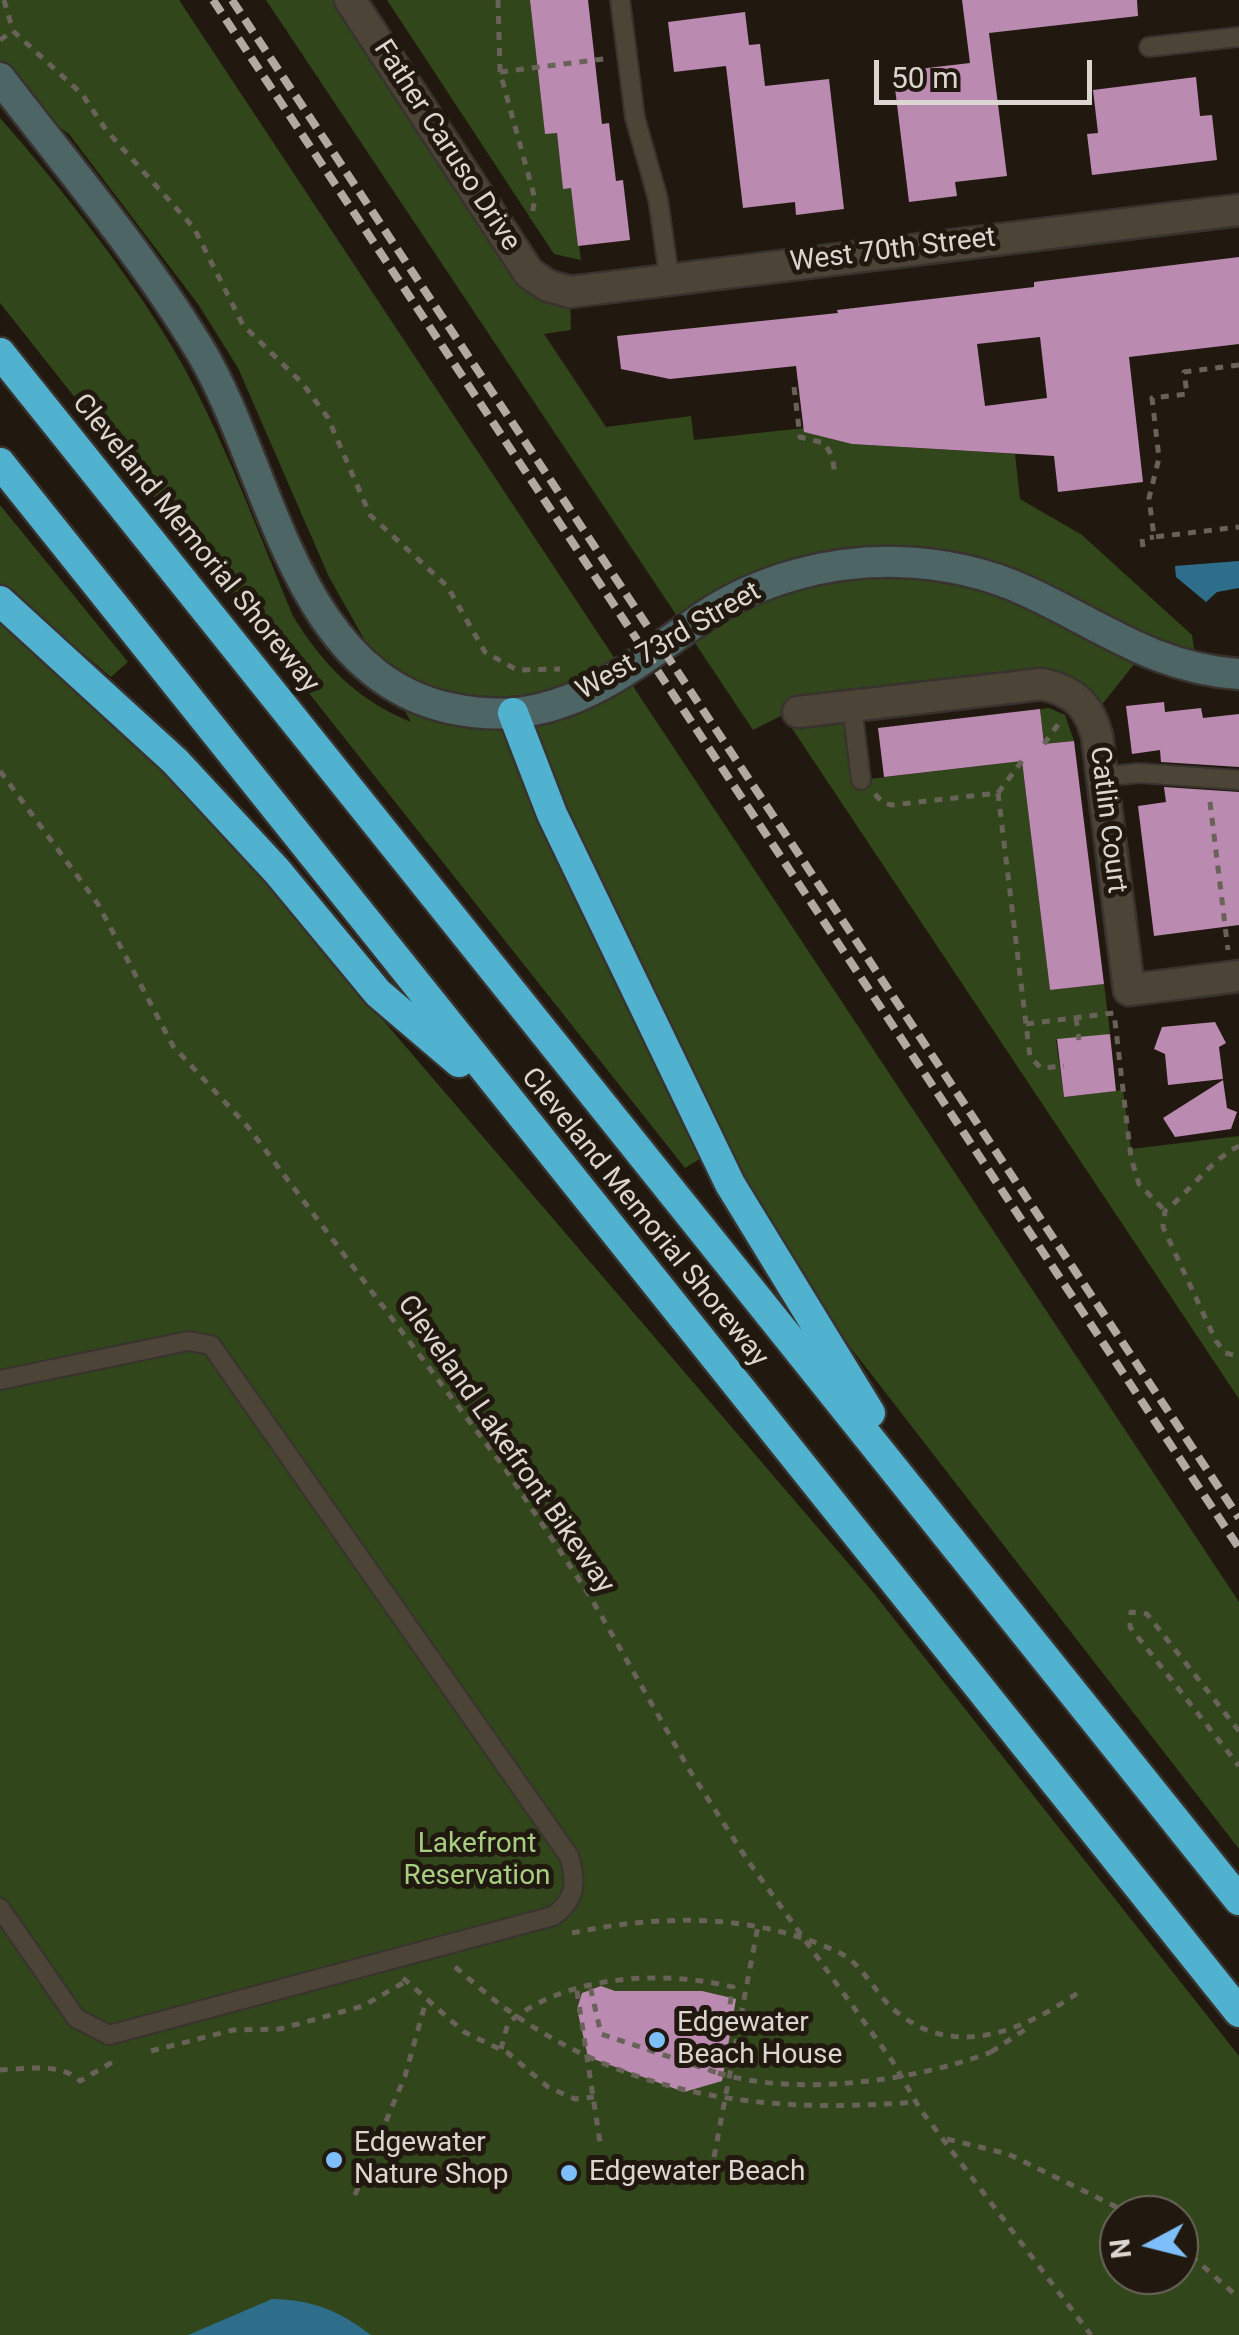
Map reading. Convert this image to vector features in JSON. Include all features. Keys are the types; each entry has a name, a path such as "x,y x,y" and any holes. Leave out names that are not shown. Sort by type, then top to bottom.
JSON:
{"highway":[{"name":"Cleveland Memorial Shoreway","path":"0,353 1239,1900"},
{"name":"Cleveland Memorial Shoreway","path":"0,464 1239,2012"},
{"path":"0,601 175,761 290,886 378,993 513,1108"},
{"path":"513,713 552,814 730,1184 772,1258 945,1532"}],"street":[{"name":"Father Caruso Drive","path":"350,0 529,272 548,286"},
{"name":"West 73rd Street","path":"0,78 123,238 199,348 233,413 306,586 336,637 364,665 422,700 460,710 513,713 555,705 595,688 704,616 754,590 822,568 874,562 930,565 991,578 1024,590 1143,653 1239,674"},
{"name":"West 70th Street","path":"548,286 570,292 1239,210"},
{"name":"Catlin Court","path":"798,712 1042,684 1064,689 1082,702 1092,717 1129,990 1235,977"}],"lane":[{"path":"620,0 635,118 658,198 669,278"},
{"path":"1148,47 1239,37"},
{"path":"852,706 866,781"},
{"path":"1102,777 1139,773 1207,781 1239,780"},
{"path":"0,1380 188,1341 211,1345 569,1856 574,1890 567,1906 553,1916 109,2035 76,2018 0,1908"}],"path":[{"path":"4,0 13,30 82,94 106,130 194,228 243,325 302,384 328,418 370,515 447,586 485,652 517,670 562,669"},
{"path":"498,0 500,72 533,188 531,219"},
{"path":"0,40 13,30"},
{"path":"500,72 627,56"},
{"path":"1154,537 1149,498 1159,458 1152,398 1187,394 1184,372 1239,365"},
{"path":"794,388 800,437 824,444 832,456 834,474"},
{"path":"1143,547 1142,539 1239,527"},
{"path":"1044,744 1065,715"},
{"path":"1022,761 998,793 1026,1024 1033,1064 1064,1066"},
{"name":"Cleveland Lakefront Bikeway","path":"0,770 98,904 172,1046 248,1127 506,1470 590,1596 700,1787 916,2102 947,2138 1091,2335"},
{"path":"866,781 876,796 892,805 998,793"},
{"path":"1207,781 1235,977"},
{"path":"1026,1024 1114,1013 1132,1158 1139,1184 1165,1212 1164,1234 1216,1340 1225,1353 1239,1356"},
{"path":"1076,1018 1079,1040"},
{"path":"1165,1212 1200,1183 1225,1153 1239,1146"},
{"path":"1239,1730 1147,1614 1132,1612 1130,1627 1239,1766"},
{"path":"562,1935 664,1920 758,1926 846,1956 891,2007 919,2026 948,2034 989,2036 1032,2024"},
{"path":"714,2157 758,1926"},
{"path":"468,1962 453,1966 517,2015 588,2056 650,2083 724,2099 812,2107 916,2102"},
{"path":"257,2033 363,2006 421,1976"},
{"path":"501,2049 503,2031 517,2015 590,1986 642,1977 733,1987 718,2073"},
{"path":"404,1982 464,2032 501,2049 564,2096 594,2097"},
{"path":"590,1986 602,2034 718,2073 821,2083 880,2079 949,2066 991,2052 1079,1992"},
{"path":"577,1990 602,2149"},
{"path":"355,2195 405,2076 426,1999"},
{"path":"947,2138 1008,2154 1099,2199"},
{"path":"1199,2263 1239,2298"}],"green space":[{"path":"0,0 179,0 1239,1602 1239,1849 703,1157 685,1168 0,303 0,118 97,237 182,364 304,634 358,692 411,722 329,577 238,368 198,304 69,134 0,86"},
{"path":"266,0 350,0 529,272 570,292 571,330 544,334 606,427 691,416 694,440 804,428 805,432 852,444 1015,454 1020,499 1082,535 1192,635 1197,669 1143,653 1092,717 1072,695 852,706 861,780 1022,761 1050,990 1104,984 1110,1033 1098,1038 1056,1040 1064,1097 1123,1090 1131,1149 1239,1136 1239,1399 783,715 753,730"},
{"path":"387,0 530,0 545,133 557,133 563,188 571,188 581,260 554,254"},
{"path":"0,505 128,662 111,677 0,583"},
{"name":"Lakefront Reservation","path":"0,620 136,746 263,880 872,1591 1239,2056 1239,2335 0,2335"},
{"path":"1049,708 1065,715 1074,741 1044,744 1040,709"}],"water":[{"path":"1239,561 1239,588 1217,592 1206,602 1176,577 1175,566"},
{"path":"272,2299 324,2308 371,2335 188,2335"}],"building":[{"path":"530,0 588,0 602,124 609,123 616,181 623,180 630,240 578,246 571,188 563,189 557,133 545,134"},
{"path":"962,0 1137,0 1138,16 989,33 1007,176 955,182 957,196 909,202 893,72 970,63"},
{"path":"745,12 749,45 760,44 765,86 829,79 844,209 796,215 795,202 743,208 726,66 674,72 668,22"},
{"path":"1196,77 1200,116 1212,115 1217,160 1092,175 1087,134 1098,133 1093,90"},
{"path":"1239,257 1239,344 1129,357 1143,482 1058,492 1054,456 852,444 804,432 796,366 670,379 621,369 617,336 838,313 837,310 1034,287 1034,282","holes":["1040,337 1047,398 985,406 977,344"]},
{"path":"1164,702 1165,712 1201,708 1203,718 1239,714 1239,767 1161,762 1160,750 1132,754 1126,706"},
{"path":"1040,709 1044,744 1074,741 1104,984 1050,990 1022,761 884,777 878,728"},
{"path":"1164,787 1239,792 1239,925 1154,936 1138,806 1166,802"},
{"path":"1215,1022 1226,1043 1219,1047 1223,1079 1168,1085 1165,1054 1154,1049 1162,1027"},
{"path":"1110,1034 1116,1091 1064,1097 1057,1039"},
{"path":"1223,1080 1227,1108 1237,1112 1231,1129 1175,1137 1163,1118"},
{"name":"Edgewater Beach House","path":"601,1986 615,1991 702,1991 736,1999 722,2081 684,2092 588,2057 577,2009 582,1993"}],"railway":[{"path":"213,0 1239,1548"},
{"path":"232,0 1239,1518"}],"place":[{"name":"Edgewater Beach House","path":"657,2040"},
{"name":"Edgewater Nature Shop","path":"334,2160"},
{"name":"Edgewater Beach","path":"569,2173"}]}
